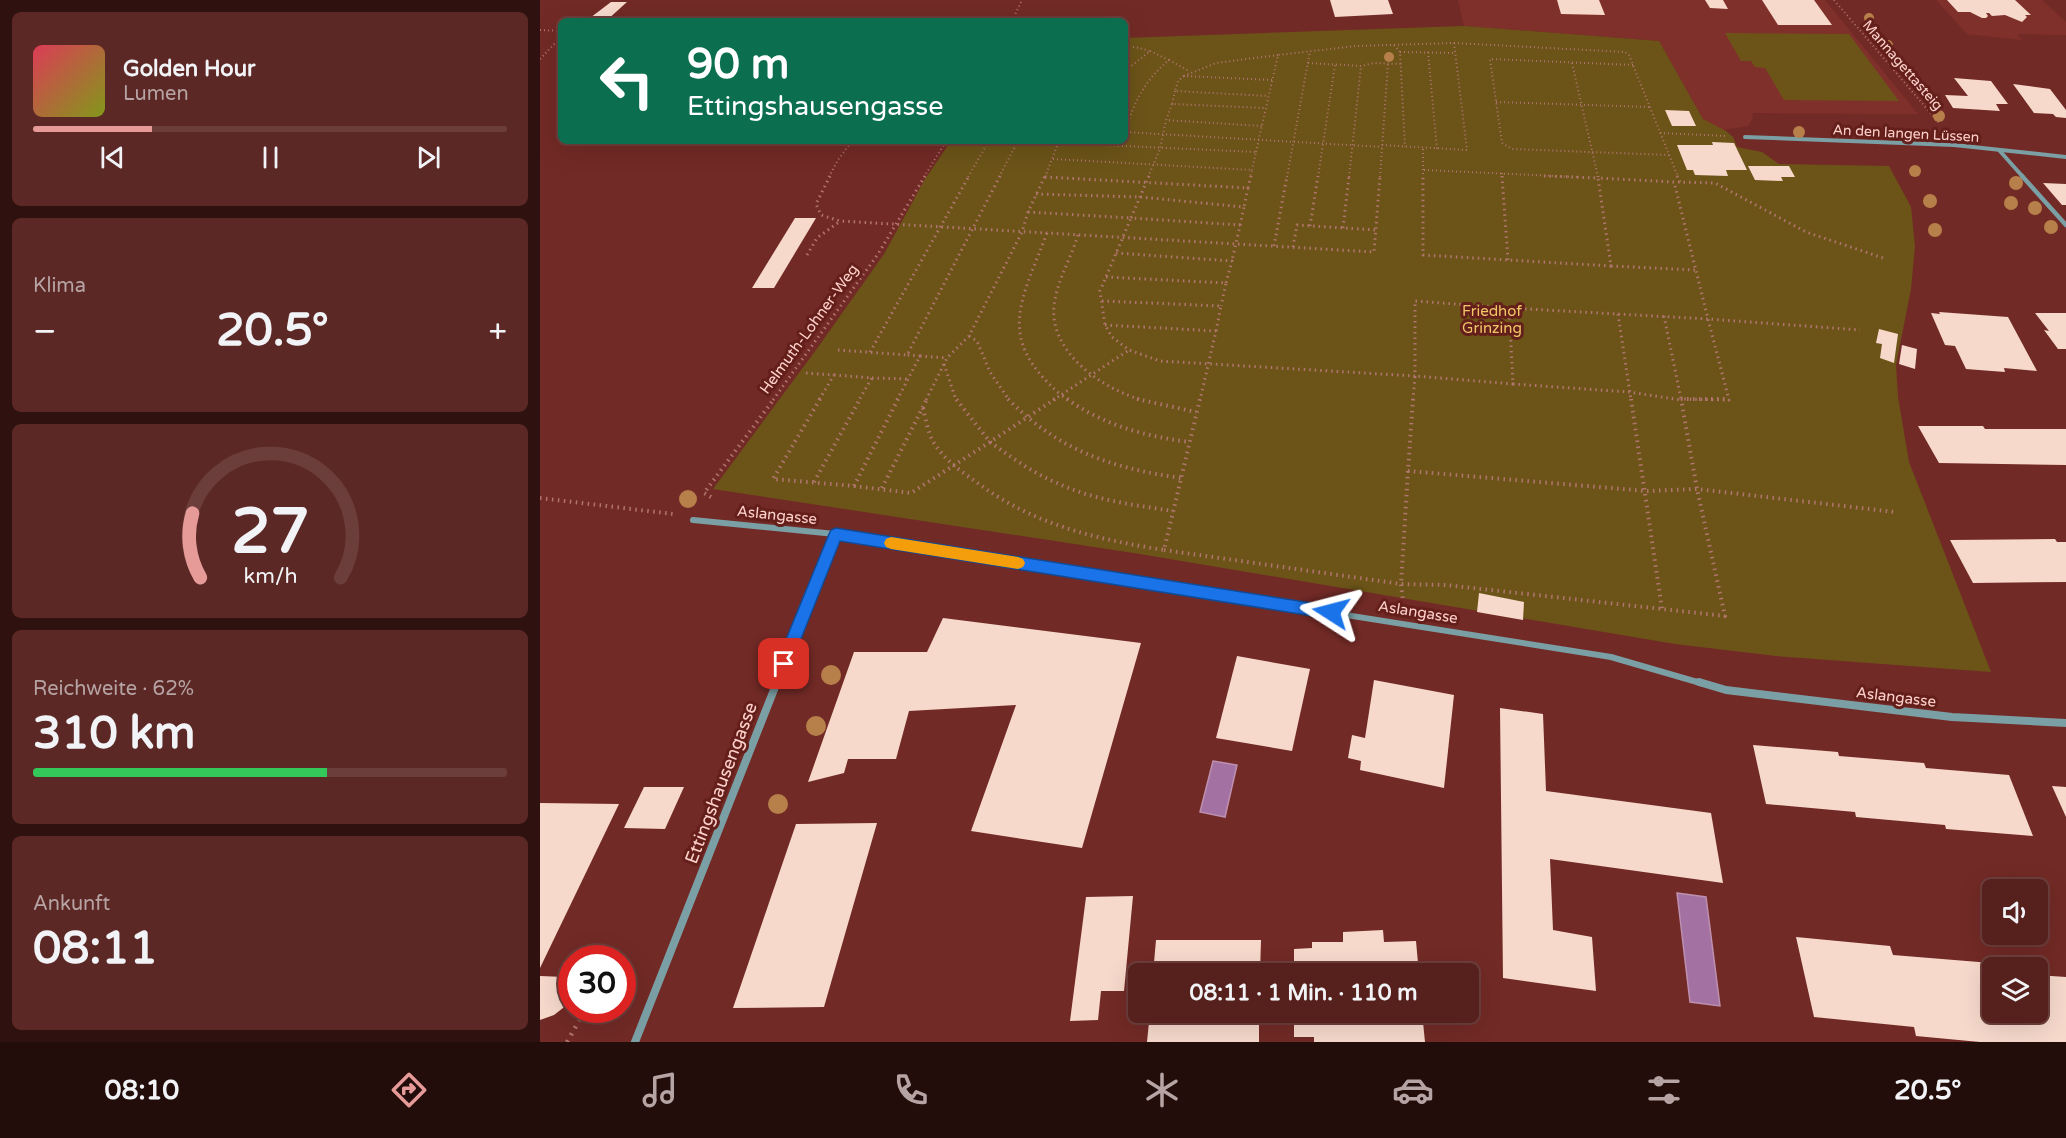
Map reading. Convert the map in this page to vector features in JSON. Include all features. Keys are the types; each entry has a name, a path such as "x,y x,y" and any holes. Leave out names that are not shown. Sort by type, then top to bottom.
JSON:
{"street":[{"name":"An den langen Lüssen","path":"1744,137 1954,145 2066,157"},
{"path":"1999,150 2066,225"},
{"name":"Aslangasse","path":"693,520 836,534 1611,657 1726,690 1952,717 2066,723"},
{"name":"Ettingshausengasse","path":"635,1042 836,534"}],"path":[{"path":"1013,18 1022,0"},
{"name":"Mannagettasteig","path":"1834,0 1932,113 1954,145"},
{"path":"540,30 558,31"},
{"path":"540,60 558,40"},
{"path":"1128,132 1467,150 1454,43"},
{"path":"1674,182 1729,400 1681,399 1629,392 1415,376 1208,362 1160,361 1129,350 1112,337 1105,325 1100,291 1160,149 1178,81 1190,71 1227,61 1393,44 1454,43 1618,50 1629,55 1680,182"},
{"path":"1393,44 1400,52 1405,147"},
{"path":"1128,48 1150,51 1190,71"},
{"path":"1128,69 1150,51"},
{"path":"1274,246 1310,51"},
{"path":"1400,52 1455,53"},
{"path":"1428,52 1437,149"},
{"path":"1164,550 1278,55"},
{"path":"1633,65 1490,59 1502,142 1506,147 1512,149 1670,155"},
{"path":"1128,123 1140,89 1151,75 1169,60"},
{"path":"1308,63 1361,66 1374,63 1401,64"},
{"path":"850,144 838,160 816,204 821,215 840,221 1374,252 1388,63"},
{"path":"1572,63 1594,152 1611,266"},
{"path":"1310,226 1335,65"},
{"path":"1342,228 1361,66"},
{"path":"1184,76 1272,80"},
{"path":"1175,91 1268,96"},
{"path":"1496,102 1650,107"},
{"path":"1172,104 1265,108"},
{"path":"1167,120 1262,126"},
{"path":"1660,133 1744,137"},
{"name":"Helmuth-Lohner-Weg","path":"693,520 712,498 704,494 811,350 878,254 944,144"},
{"path":"870,352 938,227 987,144"},
{"path":"907,355 1016,144"},
{"path":"882,488 947,358 969,336 1022,232 1028,212 1053,159 1057,144"},
{"path":"1087,144 1256,152"},
{"path":"1423,149 1423,255 1695,270"},
{"path":"1053,159 1252,170"},
{"path":"1424,170 1715,183 1806,232 1886,259"},
{"path":"1502,173 1508,260"},
{"path":"1045,177 1248,188"},
{"path":"1036,194 1140,197 1244,207"},
{"path":"1028,212 1240,225"},
{"path":"807,255 818,238 840,221"},
{"path":"1293,248 1297,225 1376,230"},
{"path":"1047,233 1019,306 1019,328 1024,352 1035,371 1083,412 1129,432 1189,442"},
{"path":"1078,235 1054,307 1057,326 1076,364 1109,388 1136,399 1196,412"},
{"path":"1116,253 1232,261"},
{"path":"1106,277 1226,283"},
{"path":"1102,301 1221,306"},
{"path":"1399,623 1403,599 1401,584 1415,376 1415,301 1860,330"},
{"path":"1509,308 1513,384"},
{"path":"1618,314 1662,609"},
{"path":"923,408 933,441 954,465 1010,506 1046,524 1098,540 1401,584 1446,585 1725,616 1697,489 1664,316"},
{"path":"1105,325 1216,331"},
{"path":"969,336 977,341 985,365 1010,404 1058,440 1091,458 1121,469 1180,478"},
{"path":"838,350 947,358"},
{"path":"834,375 773,479 882,488 911,493 1129,350"},
{"path":"854,486 920,356"},
{"path":"944,364 957,402 990,442 1041,476 1103,500 1173,511"},
{"path":"806,373 908,379"},
{"path":"814,482 872,378"},
{"path":"1408,471 1646,491 1697,489 1895,512"},
{"path":"540,498 673,514"},
{"path":"567,1042 578,1023"}],"shaded area":[{"path":"1458,0 1825,0 1918,114 1752,113 1753,118 1748,126 1722,130 1703,119 1659,41 1464,26"},
{"path":"1936,0 2042,0 2066,22 2066,35 2017,34 2022,40 1967,34"},
{"path":"1213,761 1237,765 1225,817 1200,812"},
{"path":"1677,893 1706,897 1720,1006 1690,1002"}],"green space":[{"name":"Friedhof Grinzing","path":"1464,26 1659,41 1703,119 1726,131 1733,137 1737,147 1762,152 1779,164 1889,166 1911,207 1915,246 1911,289 1896,365 1898,397 1909,462 1991,672 1776,656 1675,644 1140,554 713,489 884,254 925,179 949,144 1128,144 1128,38"},
{"path":"1725,33 1849,34 1899,101 1784,100 1765,68 1755,67 1751,61 1741,61"}],"building":[{"path":"1330,0 1388,0 1393,14 1335,17"},
{"path":"1557,0 1599,0 1605,15 1561,14"},
{"path":"1705,0 1723,0 1728,9 1710,8"},
{"path":"1762,0 1814,0 1832,25 1778,25"},
{"path":"1947,0 2015,0 2031,15 2025,15 2027,17 2022,22 2005,15 1992,16 1989,13 1986,13 1988,16 1986,18 1982,18 1970,12 1958,12"},
{"path":"611,2 627,2 609,18 590,18"},
{"path":"1954,78 1991,81 2008,104 1996,104 2000,111 1953,108 1945,95 1968,96"},
{"path":"2013,84 2050,89 2066,110 2066,118 2056,117 2053,114 2034,113"},
{"path":"1665,110 1689,111 1696,126 1672,126"},
{"path":"1712,142 1734,143 1747,170 1726,170 1728,176 1695,175 1693,170 1687,170 1677,145 1713,145"},
{"path":"1748,166 1789,166 1795,177 1781,177 1783,181 1755,180"},
{"path":"2043,183 2066,184 2066,205 2062,205"},
{"path":"795,218 816,218 774,288 752,288"},
{"path":"1939,312 2008,317 2037,371 2004,368 2005,372 1966,369 1955,346 1945,345 1931,313 1940,314"},
{"path":"2035,313 2066,313 2066,349 2058,349 2044,330 2049,331"},
{"path":"1879,329 1898,334 1894,363 1880,358 1882,344 1876,343"},
{"path":"1902,345 1917,349 1915,369 1899,364"},
{"path":"1918,426 2066,429 2066,465 1939,463"},
{"path":"2055,539 2057,542 2066,542 2066,582 1973,583 1950,540"},
{"path":"1479,593 1524,602 1523,620 1477,612"},
{"path":"943,618 1141,643 1082,848 971,831 1016,705 909,711 896,759 848,759 844,773 808,782 854,652 927,652"},
{"path":"1237,656 1310,669 1292,751 1216,738"},
{"path":"1374,680 1454,695 1444,788 1360,770 1361,761 1348,758 1352,735 1365,738"},
{"path":"1500,708 1543,714 1546,791 1711,813 1723,883 1550,859 1553,930 1592,937 1596,991 1503,978"},
{"path":"1753,745 1838,752 1839,756 1924,763 1926,768 2009,775 2033,836 1946,829 1945,825 1856,817 1855,812 1766,804"},
{"path":"2052,786 2066,787 2066,817"},
{"path":"644,787 684,787 665,829 624,828"},
{"path":"540,803 619,804 540,968"},
{"path":"877,823 824,1007 733,1008 796,824"},
{"path":"1133,896 1124,991 1101,991 1098,1020 1070,1021 1086,897"},
{"path":"1383,930 1384,942 1416,941 1418,963 1294,963 1294,949 1312,948 1312,942 1343,942 1343,932"},
{"path":"1796,937 1890,946 1893,955 1982,962 1982,1023 2048,1023 2048,976 2066,977 2066,1042 1980,1042 1916,1036 1914,1027 1814,1017"},
{"path":"1156,940 1261,940 1260,963 1154,963"},
{"path":"540,976 558,977 558,1012 540,1020"},
{"path":"1149,1023 1259,1023 1259,1042 1147,1042"},
{"path":"1294,1023 1423,1023 1425,1042 1314,1042 1314,1037 1294,1037"}],"slow traffic":[{"path":"891,543 1018,563"}],"route":[{"path":"784,664 836,534 1331,612"}]}
